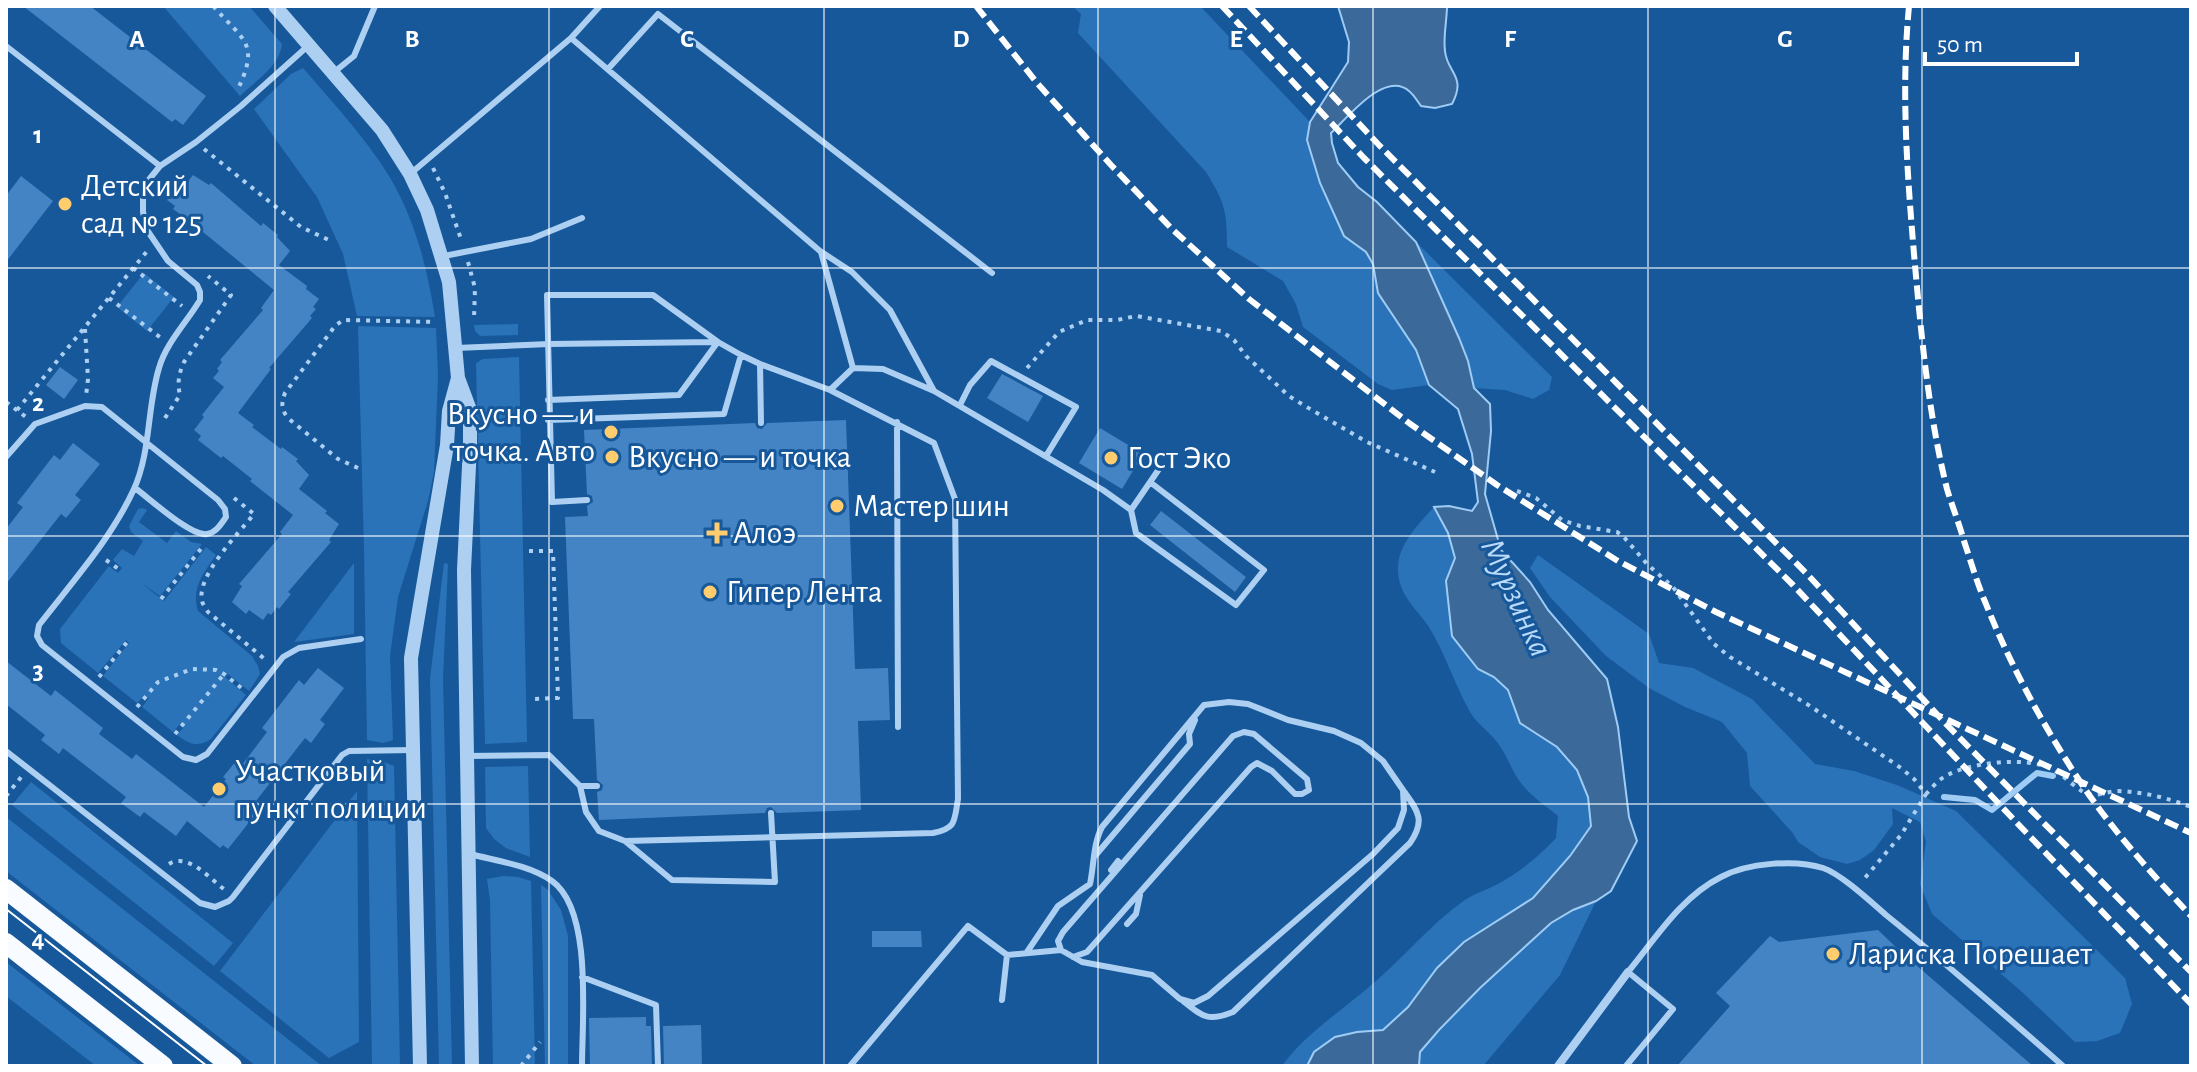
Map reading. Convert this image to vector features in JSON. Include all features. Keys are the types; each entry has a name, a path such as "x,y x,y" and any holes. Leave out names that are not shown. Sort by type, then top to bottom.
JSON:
{"main road":[{"path":"6,889 232,1066"},
{"path":"6,943 163,1066"}],"street":[{"path":"275,6 382,130 410,174 427,210 449,282 458,378 470,410 464,570 472,1066"},
{"path":"420,1066 411,658 447,445 449,411 458,378"},
{"path":"1558,1066 1628,972"}],"lane":[{"path":"333,73 354,56 375,6"},
{"path":"410,174 571,38 600,6"},
{"path":"608,69 658,14 992,273"},
{"path":"571,38 820,251 852,272 890,310 934,391"},
{"path":"309,45 241,106 160,166 143,187 147,230 168,261 197,285 200,300 169,345 159,367 135,488 111,533 39,625 37,636 42,645 183,757 196,760 207,754 283,657 299,648 361,639"},
{"path":"6,46 160,166"},
{"path":"443,256 531,239 582,218"},
{"path":"820,251 853,368"},
{"path":"587,500 552,502 547,295 653,295 741,355 830,390 934,443 955,499 958,799 954,823 947,830 933,833 625,841"},
{"path":"456,348 718,342"},
{"path":"548,400 679,395 718,342"},
{"path":"548,420 724,414 741,355"},
{"path":"960,405 970,385 991,361 1076,407 1046,456"},
{"path":"760,364 761,423"},
{"path":"830,390 853,368 883,369 934,391 1103,490 1131,510 1136,533 1236,605 1264,570 1150,482"},
{"path":"6,457 35,424 85,406 102,407 218,500 225,509 226,517 216,530 205,535 192,531 135,488"},
{"path":"897,422 898,727"},
{"path":"1131,510 1159,469"},
{"path":"850,1066 968,926 1007,955 1061,950 1082,962 1152,975 1204,1017 1219,1017 1233,1012 1410,843 1418,831 1418,813 1393,773 1361,743 1334,731 1288,720 1248,704 1229,702 1204,705 1102,827 1096,840 1090,884 1058,906 1027,952"},
{"path":"1095,856 1190,744 1189,734 1197,713"},
{"path":"1061,950 1058,941 1063,932 1233,736 1244,732 1254,734 1307,779 1309,790 1295,794 1272,771 1257,763 1251,767 1087,952 1073,957"},
{"path":"6,751 200,903 215,907 233,897 342,755 349,751 413,750"},
{"path":"466,756 549,755 580,786 586,812 599,831 625,841 672,880 775,882 771,813"},
{"path":"580,786 597,786"},
{"path":"1180,999 1194,1003 1208,996 1373,854 1398,828 1404,810 1403,790"},
{"path":"468,854 537,872 560,887 569,900 580,937 582,1066"},
{"path":"1115,871 1111,870 1118,861"},
{"path":"1626,1066 1673,1009 1628,972 1675,913 1696,892 1723,875 1757,866 1792,863 1825,868 1855,889 2063,1066"},
{"path":"1127,924 1136,914 1141,891"},
{"path":"1002,1000 1007,955"},
{"path":"582,977 656,1005 658,1066"}],"path":[{"path":"213,6 247,45 250,56 234,97"},
{"path":"196,142 301,227 331,241"},
{"path":"428,159 445,193 466,252 475,288 474,319"},
{"path":"17,410 154,242"},
{"path":"133,268 191,314"},
{"path":"162,429 165,417 180,395 178,386 184,362 231,295 198,268"},
{"path":"109,298 169,345"},
{"path":"1029,366 1059,332 1087,320 1117,320 1136,316 1221,331 1234,340 1246,356 1289,396 1367,442 1435,472"},
{"path":"358,468 338,459 289,419 283,412 281,402 285,393 335,326 343,320 436,322"},
{"path":"85,328 88,379 85,406"},
{"path":"6,402 35,424"},
{"path":"1517,491 1536,498 1562,520 1623,536 1647,564 1673,587 1714,644 1901,768 1926,794"},
{"path":"231,496 254,514 207,576 202,603 208,612 275,667"},
{"path":"161,599 205,544"},
{"path":"529,551 553,551 558,698 532,699"},
{"path":"110,562 120,570"},
{"path":"100,676 128,641"},
{"path":"138,706 158,682 192,669 216,670 249,694"},
{"path":"174,735 224,674"},
{"path":"1855,889 1901,835 1926,794 1941,778 1964,767 2040,763 2090,795 2117,791 2163,796 2191,807"},
{"path":"6,796 28,768"},
{"path":"162,873 176,859 187,861 233,897"},
{"path":"521,1066 540,1042"}],"shaded area":[{"path":"163,6 249,6 282,44 277,59 240,96"},
{"path":"1072,6 1200,6 1310,122 1307,140 1320,183 1344,236 1366,252 1373,264 1378,293 1416,350 1429,385 1392,390 1378,384 1303,327 1296,304 1283,281 1227,247 1224,208 1206,172 1078,33 1081,14"},
{"path":"303,68 370,148 398,192 419,244 435,317 357,316 343,254 317,197 254,109 291,74"},
{"path":"1416,242 1552,377 1549,390 1533,399 1505,390 1474,388 1456,332"},
{"path":"144,273 174,297 147,331 117,307"},
{"path":"518,324 518,335 480,336 474,325"},
{"path":"358,326 436,328 438,376 434,472 398,597 390,656 393,740 383,743 367,740"},
{"path":"519,357 527,742 485,744 476,363 483,359"},
{"path":"1434,507 1448,533 1455,558 1446,581 1478,669 1494,677 1508,690 1520,723 1557,747 1577,770 1588,797 1591,826 1570,856 1533,898 1464,942 1437,968 1408,1007 1383,1030 1357,1032 1314,1052 1307,1066 1282,1066 1311,1034 1381,977 1452,910 1514,875 1556,838 1558,816 1522,784 1500,746 1472,715 1435,637 1401,586 1398,569 1401,551 1410,535"},
{"path":"138,509 147,510 139,522 167,543 176,531 191,542 202,544 160,596 140,582 164,601 206,547 216,555 197,588 198,611 252,656 258,666 260,674 249,691 228,674 225,677 246,695 211,739 202,743 186,741 177,735 184,727 180,724 173,732 142,707 149,698 145,695 137,703 103,676 129,643 126,640 98,673 61,643 60,629 109,566 118,573 122,568 113,560 122,549 134,556 143,541 131,532 129,526"},
{"path":"1538,555 1649,634 1659,663 1693,668 1752,699 1815,764 1854,771 1897,785 1956,811 2125,978 2132,1004 2120,1033 2097,1041 2075,1042 1932,914 1920,884 1926,842 1920,822 1892,808 1893,824 1874,850 1860,860 1847,864 1820,857 1798,842 1750,786 1747,753 1722,722 1649,688 1606,656 1550,597 1530,568"},
{"path":"354,563 354,634 294,642"},
{"path":"444,563 448,564 443,678 452,1066 439,1066 430,679"},
{"path":"367,759 394,766 400,1066 372,1066"},
{"path":"528,766 530,857 506,848 486,828 485,767"},
{"path":"31,782 233,943 214,966 12,805"},
{"path":"357,791 359,1042 329,1058 220,971"},
{"path":"6,817 322,1066 256,1066 6,871"},
{"path":"503,876 531,881 535,1066 493,1066 487,879"},
{"path":"541,885 561,910 568,936 568,1066 545,1066"},
{"path":"1596,901 1560,975 1483,1066 1419,1066 1420,1052 1480,988 1551,923"},
{"path":"6,962 140,1066 96,1066 6,996"}],"water":[{"name":"Мурзинка","path":"1338,6 1447,6 1445,51 1458,87 1452,104 1435,108 1421,106 1409,91 1399,86 1389,86 1367,98 1331,133 1332,143 1338,163 1358,187 1416,242 1459,338 1474,388 1490,404 1491,431 1485,494 1501,550 1607,679 1618,727 1629,817 1637,841 1611,891 1551,923 1439,1030 1420,1052 1419,1066 1307,1066 1314,1052 1335,1037 1383,1030 1408,1007 1437,968 1464,942 1533,898 1570,856 1591,826 1588,797 1577,770 1557,747 1520,723 1508,690 1494,677 1478,669 1452,636 1446,581 1455,558 1448,533 1434,507 1449,506 1472,511 1478,502 1472,454 1458,409 1429,385 1416,350 1378,293 1373,264 1366,252 1344,236 1320,183 1307,140 1310,122 1348,62 1349,42"}],"building":[{"path":"23,6 90,6 206,96 183,125 175,119 172,122"},
{"path":"193,175 209,185 211,183 261,226 263,223 278,235 290,251 279,265 319,299 313,307 316,309 310,316 312,318 269,368 238,413 254,425 252,427 298,459 296,461 309,475 299,489 339,524 329,540 331,542 288,592 291,594 279,609 277,607 271,615 268,613 263,620 249,610 246,614 232,602 242,586 239,584 282,534 280,532 293,515 223,456 221,458 198,440 201,436 194,430 224,387 213,378 219,371 220,360 263,310 261,308 274,290 173,209 175,206 167,200 178,186 182,189"},
{"path":"21,176 53,201 6,262 6,196"},
{"path":"60,367 78,380 64,399 46,385"},
{"path":"1002,374 1043,396 1028,422 987,398"},
{"name":"Гипер Лента","path":"846,420 855,669 888,668 890,720 858,721 861,810 777,813 771,807 765,813 599,820 597,792 602,790 603,785 597,780 594,719 573,719 565,517 588,516 587,506 593,502 592,496 587,494 584,430 755,423 757,428 762,429 767,423"},
{"name":"Гост Эко","path":"1100,428 1143,454 1122,489 1079,463"},
{"path":"73,443 100,464 75,495 81,500 66,518 61,514 6,584 6,529 23,507 17,503 54,455 60,460"},
{"name":"Гост Эко","path":"1161,511 1246,577 1235,592 1150,525"},
{"path":"6,661 51,696 55,690 103,728 99,734 132,759 136,754 204,807 236,761 242,765 267,732 262,728 299,680 304,685 318,668 344,688 320,720 325,724 311,743 305,738 256,801 262,806 228,849 223,845 220,848 187,821 176,836 144,812 140,817 121,803 126,797 63,748 59,754 41,740 45,735 6,704"},
{"path":"1878,930 2033,1066 1677,1066 1730,1006 1716,993 1770,936 1779,942"},
{"path":"872,931 921,931 922,947 872,947"},
{"path":"646,1017 646,1026 651,1026 652,1066 590,1066 589,1018"},
{"path":"701,1025 702,1066 664,1066 663,1026"}],"waterway":[{"path":"1944,797 1975,800 1992,810 2037,773 2053,776"}],"tram line":[{"path":"6,909 207,1066"}],"railway":[{"path":"976,6 1037,83 1172,229 1249,299 1409,423 1497,485 1618,561 1716,612 2191,833"},
{"path":"1222,6 1364,158 1793,585 2191,1004"},
{"path":"1249,6 1378,144 1808,575 1946,724 2191,972"},
{"path":"1909,6 1905,99 1911,223 1930,402 1949,495 1986,604 2006,651 2042,720 2108,820 2191,916"}],"place":[{"name":"Детский сад № 125","path":"65,204"},
{"name":"Вкусно — и точка. Авто","path":"611,432"},
{"name":"Вкусно — и точка","path":"612,457"},
{"name":"Гост Эко","path":"1111,458"},
{"name":"Мастер шин","path":"837,506"},
{"name":"Алоэ","path":"717,533"},
{"name":"Гипер Лента","path":"710,592"},
{"name":"Участковый пункт полиции","path":"219,789"},
{"name":"Лариска Порешает","path":"1833,954"}]}
